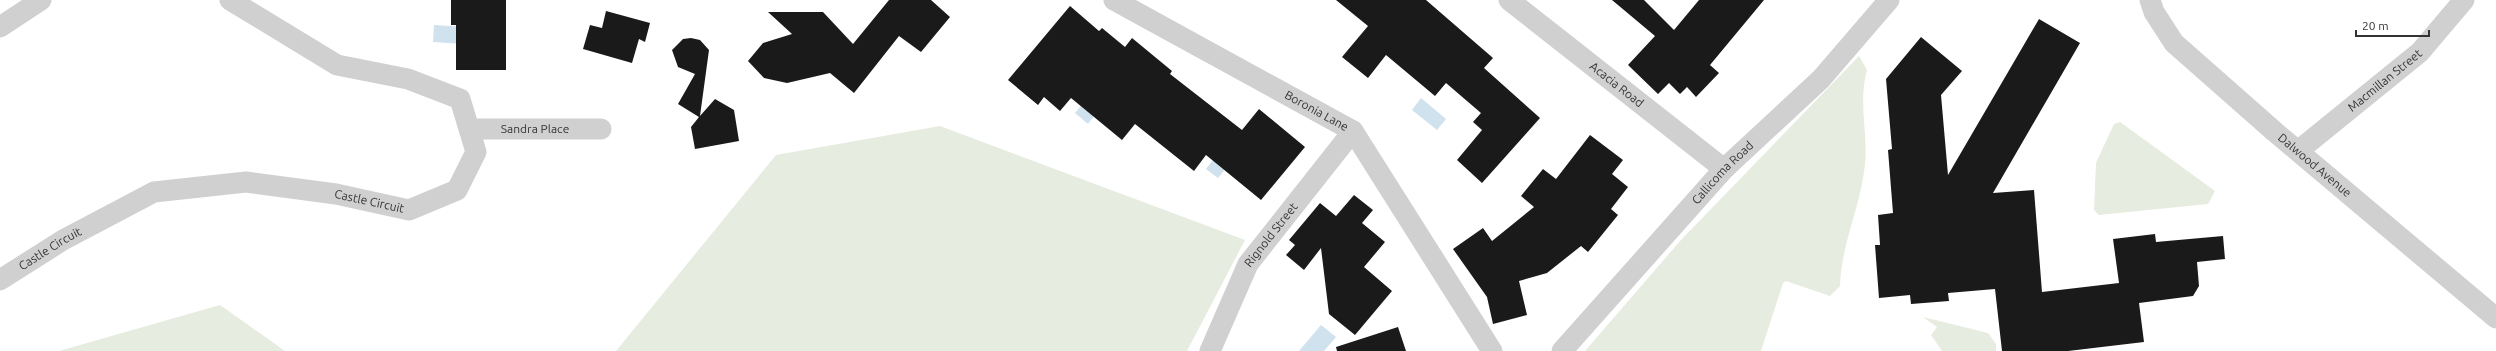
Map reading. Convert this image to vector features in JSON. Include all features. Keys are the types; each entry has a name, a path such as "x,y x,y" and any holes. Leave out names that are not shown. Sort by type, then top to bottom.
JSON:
{"street":[{"path":"0,27 41,0"},
{"name":"Castle Circuit","path":"0,280 63,240 154,192 246,182 336,194 409,210 457,190 476,152 460,99 408,79 337,65 230,0"},
{"name":"Boronia Lane","path":"1114,0 1353,131 1492,351"},
{"name":"Acacia Road","path":"1509,0 1724,169"},
{"name":"Callicoma Road","path":"1562,351 1724,169 1821,79 1889,0"},
{"name":"Dalwood Avenue","path":"2150,0 2154,12 2174,43 2298,151 2496,318"},
{"name":"Macmillan Street","path":"2298,151 2420,52 2464,0"},
{"name":"Sandra Place","path":"469,129 601,129"},
{"name":"Rignold Street","path":"1210,351 1248,264 1353,131"}],"shaded area":[{"path":"1859,56 1867,70 1863,93 1866,152 1863,180 1847,240 1841,270 1840,286 1830,296 1786,281 1783,283 1761,351 1585,351 1681,240"},
{"path":"2120,122 2215,191 2208,204 2099,215 2094,210 2096,163 2114,124"},
{"path":"940,126 1245,240 1187,351 616,351 776,155"},
{"path":"220,305 285,351 59,351"},
{"path":"1923,317 1988,333 1996,344 1996,351 1942,351 1931,335 1937,327"}],"water":[{"path":"434,25 465,27 464,44 433,42"},
{"path":"1095,89 1107,99 1088,124 1075,113"},
{"path":"1421,98 1446,119 1437,130 1412,110"},
{"path":"1230,138 1242,148 1218,178 1206,169"},
{"path":"1321,325 1336,337 1324,351 1299,351"}],"building":[{"path":"451,0 506,0 506,70 456,70 456,25 451,25"},
{"path":"889,0 931,0 950,17 921,52 899,36 854,93 830,73 787,83 764,78 748,61 763,43 792,34 768,12 823,12 853,44"},
{"path":"1336,0 1426,0 1493,58 1484,68 1540,118 1482,183 1457,160 1482,130 1473,122 1481,113 1446,83 1435,96 1386,55 1368,78 1342,57 1368,26"},
{"path":"1612,0 1644,0 1674,30 1699,0 1764,0 1710,65 1719,73 1696,97 1687,87 1680,94 1669,83 1658,94 1628,65 1655,36"},
{"path":"1070,6 1099,31 1102,28 1125,47 1132,38 1172,71 1170,74 1242,130 1259,109 1305,147 1261,200 1206,155 1194,171 1135,124 1122,140 1071,98 1060,111 1044,97 1038,105 1008,80"},
{"path":"606,11 650,23 645,42 639,39 632,63 583,49 590,25 602,28"},
{"path":"2039,19 2080,43 1993,193 2034,190 2042,292 2119,283 2113,239 2155,234 2156,242 2223,236 2225,259 2197,262 2199,286 2193,296 2139,303 2144,342 2068,351 2002,351 1995,289 1948,293 1949,301 1911,304 1910,295 1879,298 1875,245 1880,245 1878,215 1893,213 1888,150 1892,149 1886,79 1921,37 1962,71 1941,95 1948,175"},
{"path":"691,38 700,40 709,50 700,116 715,99 734,110 739,141 695,149 691,127 699,117 678,104 695,74 678,67 672,50 683,39"},
{"path":"1590,135 1623,160 1612,174 1628,187 1611,209 1618,215 1588,252 1581,246 1547,273 1519,281 1527,315 1493,324 1487,297 1453,249 1483,228 1492,241 1534,207 1521,196 1543,169 1556,179"},
{"path":"1354,195 1373,210 1362,223 1385,242 1364,267 1392,291 1355,335 1329,314 1321,248 1304,270 1286,255 1295,245 1289,240 1320,203 1336,216"},
{"path":"1398,327 1406,351 1337,351 1336,347"}]}
